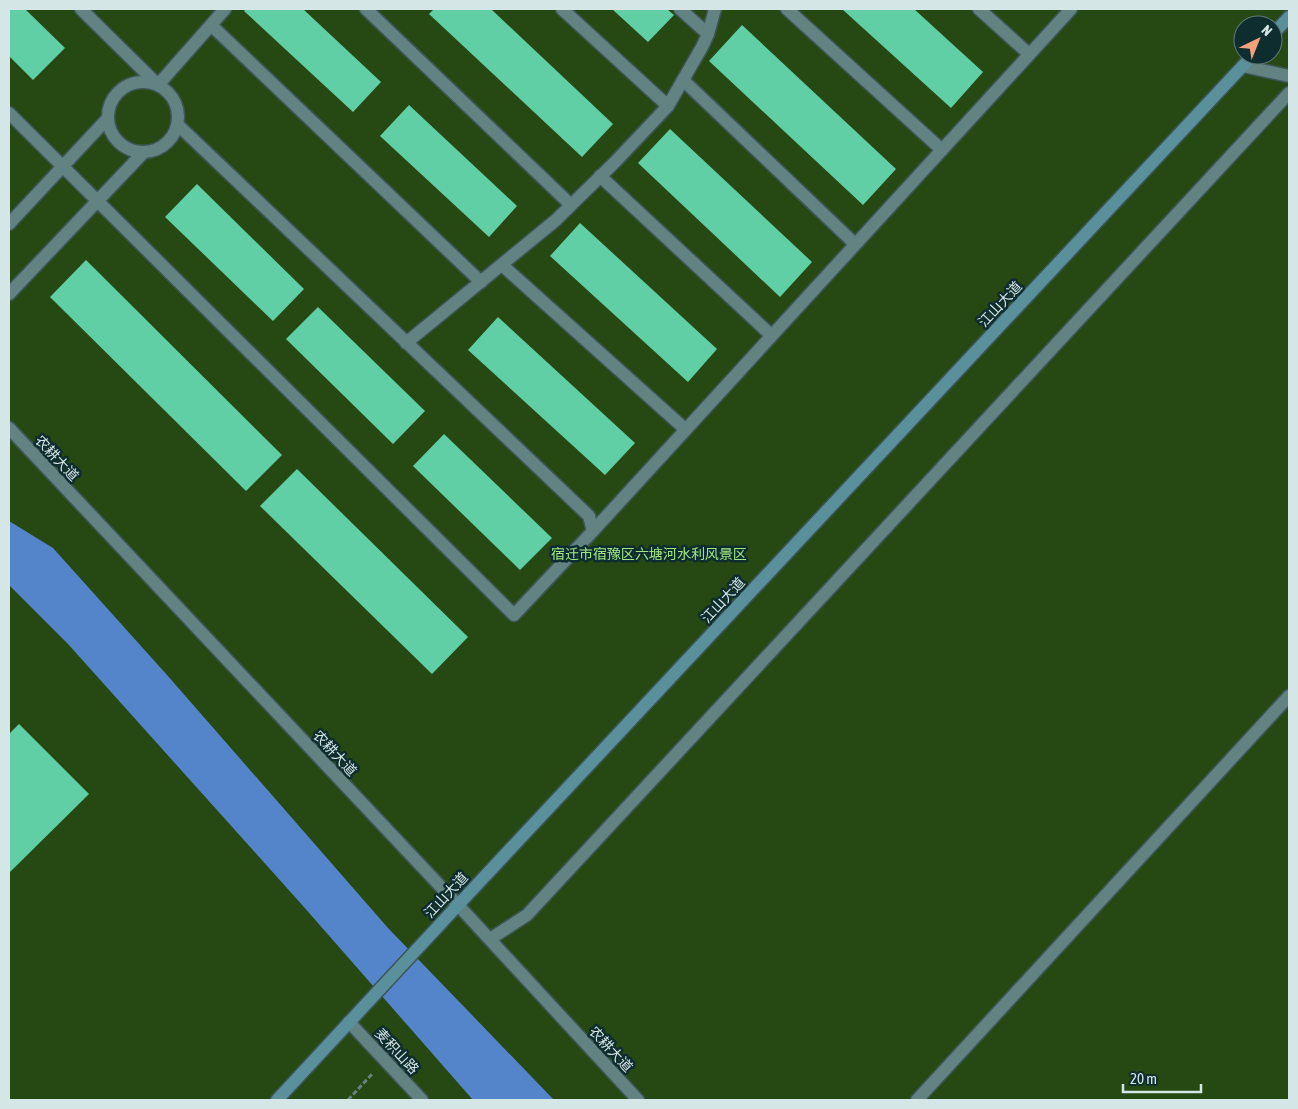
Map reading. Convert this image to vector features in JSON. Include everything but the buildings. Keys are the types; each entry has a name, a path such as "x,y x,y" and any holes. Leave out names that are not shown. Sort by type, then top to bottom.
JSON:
{"main road":[{"name":"江山大道","path":"277,1100 1243,66"}],"street":[{"path":"82,9 158,85 168,92 175,102 179,113 178,125 173,136 165,146 154,151 142,153 127,149 115,139 109,129 109,107 115,96 123,88 134,83 146,82 158,85"},
{"path":"158,85 226,9"},
{"path":"366,9 571,205"},
{"path":"562,9 668,106"},
{"path":"680,9 708,34"},
{"path":"406,343 502,265 571,205 668,106 708,34 714,9"},
{"path":"787,9 942,150"},
{"path":"979,9 1029,54"},
{"path":"9,112 514,615 1071,9"},
{"path":"211,25 481,282"},
{"path":"1243,66 1289,76"},
{"path":"683,80 855,244"},
{"path":"490,939 527,915 1289,93"},
{"path":"9,224 108,119"},
{"path":"178,125 589,516 593,531"},
{"path":"9,294 142,153"},
{"path":"600,176 771,336"},
{"path":"502,265 686,429"},
{"name":"农耕大道","path":"9,428 490,939 638,1100"},
{"path":"917,1100 1289,696"},
{"name":"麦积山路","path":"353,1018 385,1060 422,1100"}],"path":[{"path":"348,1100 385,1060"}],"green space":[{"name":"宿迁市宿豫区六塘河水利风景区","path":"9,9 1289,9 1289,1100 9,1100"}],"water":[{"path":"9,521 53,548 167,675 388,928 554,1100 473,1100 303,906 68,644 9,585"}]}
